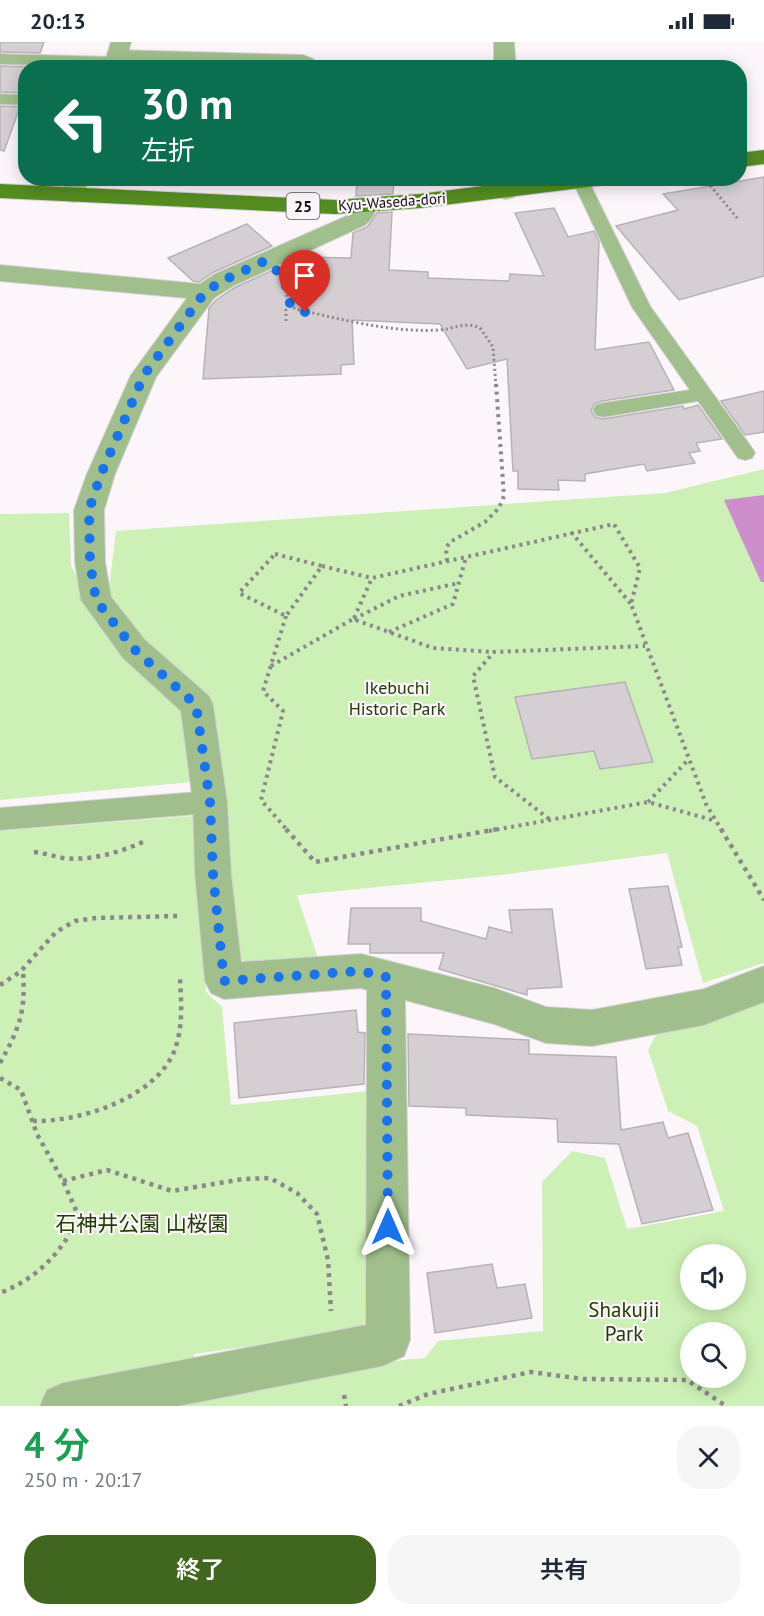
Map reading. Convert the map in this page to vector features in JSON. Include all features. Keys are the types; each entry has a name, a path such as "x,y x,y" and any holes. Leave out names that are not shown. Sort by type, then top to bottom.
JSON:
{"main road":[{"path":"747,159 764,156"},
{"name":"Kyu-Waseda-dori","path":"0,191 75,187 265,205 364,206 499,186"}],"street":[{"path":"504,42 505,60"},
{"path":"364,206 364,212 357,220 224,280 205,292 144,375 101,474 89,510 90,562 96,600 134,649 196,705 210,802 224,981 361,971 494,1006 546,1025 592,1028 704,1007 764,984"},
{"path":"0,273 205,292"},
{"path":"63,1406 334,1354 382,1344 388,1340 386,977"}],"lane":[{"path":"247,58 250,42"},
{"path":"0,59 116,56 303,60"},
{"path":"0,99 18,100"},
{"path":"594,186 641,307 745,453"},
{"path":"603,410 703,394"},
{"path":"0,819 210,802"}],"path":[{"path":"711,186 738,219"},
{"path":"265,261 284,280 291,305 295,309 395,330 441,330 465,324 480,328 485,333 493,347 504,496 499,508 485,522 450,542 446,548 447,561"},
{"path":"286,321 286,310 291,305"},
{"path":"286,616 239,593 275,554 372,578 614,524 640,568 631,604"},
{"path":"571,532 631,604 706,804 764,900"},
{"path":"389,632 453,604 467,556"},
{"path":"322,565 286,616 263,691 283,711 261,800 315,862 648,802 717,821"},
{"path":"353,619 372,578"},
{"path":"271,666 353,619 399,596 459,583"},
{"path":"353,619 433,648 494,652 645,646"},
{"path":"494,652 473,676 495,777 549,820"},
{"path":"648,802 689,759"},
{"path":"0,985 23,971 47,941 68,923 94,916 218,914"},
{"path":"178,916 178,927"},
{"path":"33,1121 54,1122 106,1107 133,1094 157,1076 173,1056 183,1008 179,970"},
{"path":"0,1063 24,1019 23,971"},
{"path":"0,1078 21,1089 37,1134 63,1180 79,1217 60,1253 44,1269 20,1287 0,1293"},
{"path":"63,1180 107,1170 172,1191 243,1179 270,1178 297,1193 317,1214 328,1260 334,1354"},
{"path":"399,1406 428,1394 531,1372 583,1379 687,1380 726,1406"}],"green space":[{"name":"Ikebuchi Historic Park","path":"764,469 764,963 703,983 667,853 500,875 297,895 319,961 254,966 235,956 172,666 129,625 108,596 116,531 665,493"},
{"path":"69,513 71,565 92,610 183,707 191,782 0,800 0,514"},
{"name":"石神井公園 山桜園","path":"194,816 206,992 222,1007 231,1105 370,1091 371,1316 357,1331 194,1354 193,1371 314,1376 425,1358 438,1341 543,1331 542,1182 572,1151 605,1158 627,1229 724,1211 697,1126 668,1111 648,1050 662,1024 764,991 764,1406 0,1406 0,831"}],"shaded area":[{"path":"764,495 764,582 761,582 724,500"}],"building":[{"path":"0,42 44,42 40,53 0,52"},
{"path":"0,66 18,67 18,93 0,92"},
{"path":"0,106 18,107 4,151 0,150"},
{"path":"764,177 764,276 679,300 616,226 678,210 663,194 711,186 747,186 747,180"},
{"path":"357,186 394,186 393,194 356,196"},
{"path":"554,208 568,237 594,231 599,242 595,350 649,342 674,390 602,401 594,404 591,411 595,417 603,419 683,406 684,409 698,405 722,439 696,443 700,451 689,453 695,463 647,471 644,464 585,474 585,481 558,480 559,490 518,489 518,471 513,471 507,359 467,369 440,324 352,320 354,364 341,365 341,374 203,379 209,308 216,300 234,288 301,257 351,258 353,233 367,227 377,213 392,212 389,270 428,272 428,278 509,281 510,274 544,276 515,213"},
{"path":"247,224 272,246 214,272 199,282 193,281 168,258"},
{"path":"764,391 764,432 745,435 721,401"},
{"path":"625,682 653,762 600,769 594,751 532,759 515,697"},
{"path":"668,886 682,947 678,947 682,965 646,969 629,889"},
{"path":"351,908 421,908 421,921 486,939 489,927 512,933 509,910 552,909 562,987 527,989 527,995 439,969 444,953 370,953 370,944 348,944"},
{"path":"356,1010 358,1032 365,1033 364,1084 239,1098 234,1023"},
{"path":"408,1034 529,1040 529,1054 616,1057 621,1130 663,1122 668,1138 688,1133 713,1210 642,1224 619,1144 558,1142 557,1119 466,1115 466,1108 409,1106"},
{"path":"492,1264 497,1288 525,1284 532,1318 435,1333 427,1273"}],"route":[{"path":"305,312 295,309 288,302 284,280 265,261 224,280 205,292 144,375 101,474 89,510 90,562 96,600 134,649 196,705 210,802 213,874 224,981 361,971 386,977 388,1227"}],"park label":[{"name":"Shakujii Park","path":"624,1322"}]}
